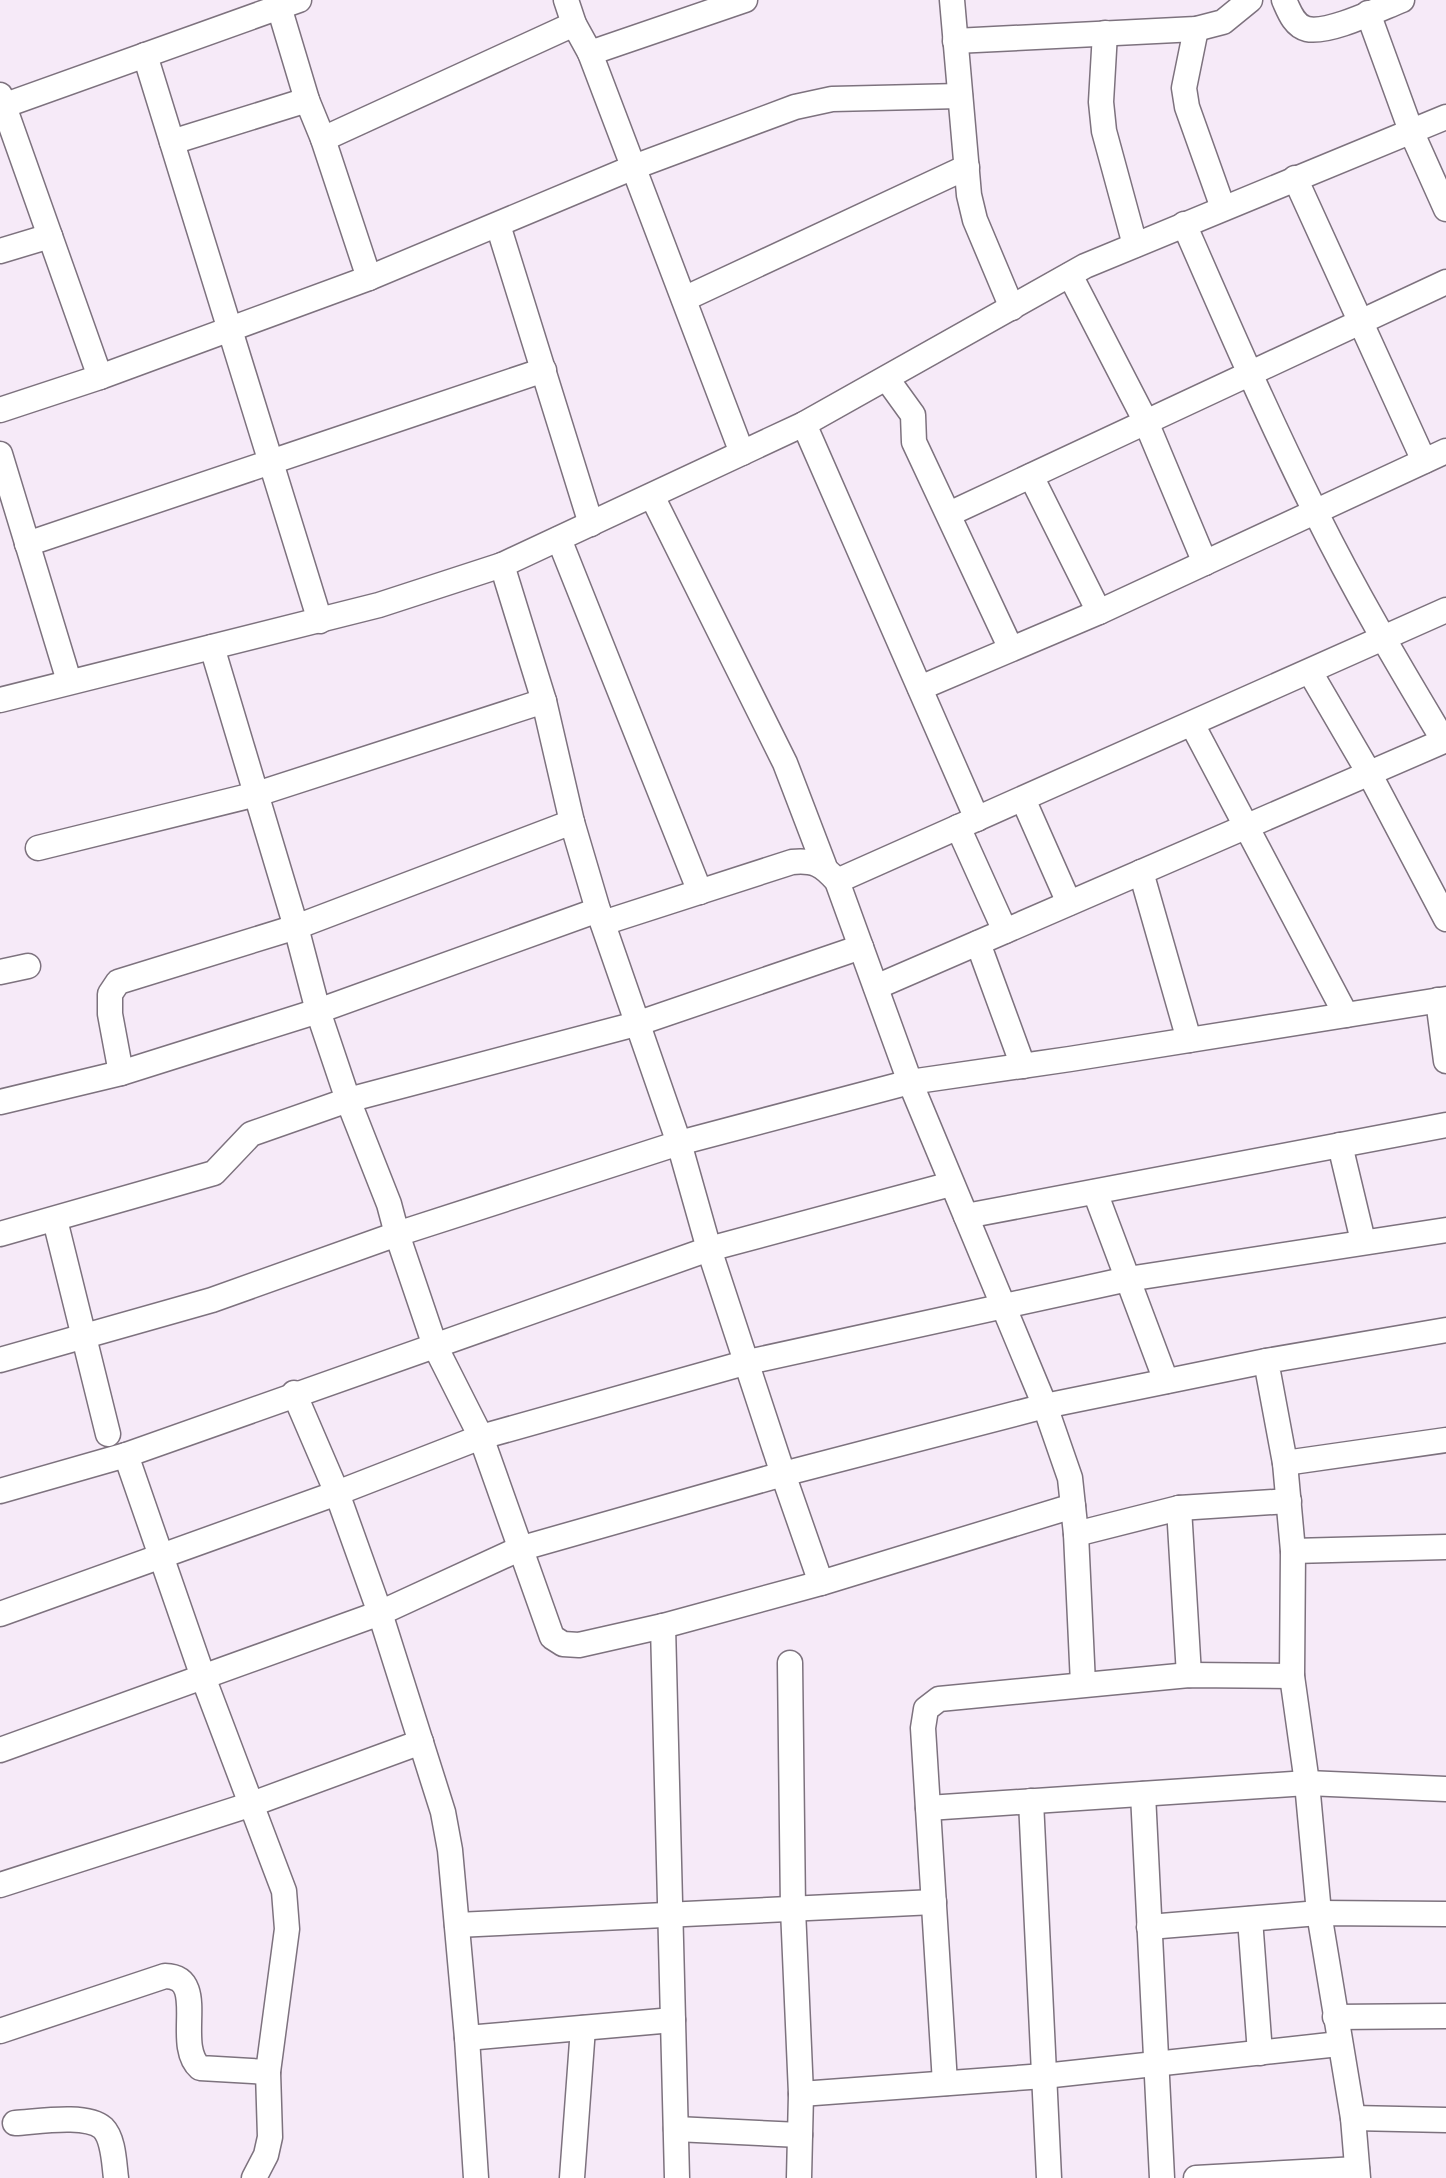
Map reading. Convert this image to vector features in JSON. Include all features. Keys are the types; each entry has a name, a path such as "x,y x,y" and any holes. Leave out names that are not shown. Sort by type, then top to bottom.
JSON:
{"street":[{"path":"566,0 574,24 590,53 742,453"},
{"path":"590,53 680,11 744,0"},
{"path":"952,0 967,168 975,220 1012,308"},
{"path":"955,41 1196,29 1224,22 1250,0"},
{"path":"1284,0 1292,19 1305,29 1322,29 1401,0"},
{"path":"100,377 1,103 145,55 285,2 307,100 323,140 369,278"},
{"path":"1368,13 1411,131 1446,209"},
{"path":"323,140 574,24"},
{"path":"1196,29 1184,88 1187,107 1223,208"},
{"path":"1105,33 1101,102 1104,131 1135,245"},
{"path":"145,55 320,621"},
{"path":"0,410 100,377 369,278 634,167 795,106 831,99 960,96"},
{"path":"172,142 307,100"},
{"path":"0,700 69,681 320,621 379,605 502,565 804,424 1070,275 1223,208 1446,117"},
{"path":"684,299 967,168"},
{"path":"1295,178 1424,462"},
{"path":"498,225 591,524"},
{"path":"876,987 1445,741 1382,638 1315,512 1249,373 1184,225"},
{"path":"0,251 50,236"},
{"path":"1070,275 1146,422 1204,563"},
{"path":"949,514 1446,282"},
{"path":"27,544 544,370"},
{"path":"887,379 913,416 914,442 1011,650"},
{"path":"804,424 920,688 1005,931"},
{"path":"920,688 1099,612 1446,451"},
{"path":"0,454 69,681"},
{"path":"1031,477 1099,612"},
{"path":"652,496 786,764 861,947 910,1082 951,1184 1045,1406 1070,1478 1076,1534 1083,1684"},
{"path":"559,539 700,892"},
{"path":"502,565 544,700 572,822 601,916 678,1143 709,1249 821,1583"},
{"path":"830,873 968,823 1446,610"},
{"path":"212,647 297,927 318,1011 348,1100 389,1204 435,1346 481,1437 519,1550 552,1636 563,1644 579,1645 663,1626 821,1583 1073,1506"},
{"path":"1310,672 1368,773 1446,919"},
{"path":"38,848 257,794 544,700"},
{"path":"1192,724 1346,1015"},
{"path":"1023,799 1069,903"},
{"path":"121,1073 110,1014 110,994 118,982 297,927 572,822"},
{"path":"0,1102 121,1073 318,1011 601,916 700,892 792,862 809,860 830,873"},
{"path":"1141,872 1189,1040"},
{"path":"978,943 1023,1066"},
{"path":"0,1234 214,1173 251,1134 348,1100 636,1024 861,947"},
{"path":"0,972 28,966"},
{"path":"0,1360 212,1300 397,1234 678,1143 910,1082 1442,999 1446,1061"},
{"path":"966,1216 1446,1125"},
{"path":"1340,1145 1363,1241"},
{"path":"0,1491 126,1455 294,1393 435,1346 709,1249 951,1184"},
{"path":"1095,1192 1166,1381"},
{"path":"55,1220 108,1434"},
{"path":"0,1614 337,1492 481,1437 748,1362 1003,1305 1128,1280 1363,1241 1446,1230"},
{"path":"0,1750 380,1613 519,1550 783,1474 1045,1406 1266,1361 1446,1330"},
{"path":"1196,2178 1357,2174 1353,2118 1319,1913 1307,1783 1292,1676 1293,1551 1289,1501 1285,1463 1266,1361"},
{"path":"294,1393 337,1492 380,1613 443,1812 457,1925 476,2178"},
{"path":"1285,1463 1446,1440"},
{"path":"126,1455 202,1677 284,1891 287,1910 268,2072 270,2137 266,2155 254,2178"},
{"path":"1076,1534 1179,1508 1289,1501"},
{"path":"1179,1508 1189,1675"},
{"path":"1293,1551 1446,1547"},
{"path":"663,1626 677,2178"},
{"path":"790,1663 793,1908 801,2094 799,2178"},
{"path":"945,2083 928,1808 924,1728 926,1709 939,1699 1083,1684 1189,1675 1292,1676"},
{"path":"0,1885 252,1804 421,1742"},
{"path":"928,1808 1307,1783 1446,1789"},
{"path":"1143,1794 1162,2178"},
{"path":"1031,1801 1048,2178"},
{"path":"457,1925 934,1902"},
{"path":"1149,1927 1319,1913 1446,1914"},
{"path":"1250,1919 1260,2053"},
{"path":"0,2031 165,1976 178,1977 186,1982 189,1991 189,2046 192,2061 200,2068 268,2072"},
{"path":"1335,2018 1446,2016"},
{"path":"467,2038 673,2020"},
{"path":"572,2178 583,2028"},
{"path":"801,2094 1044,2076 1339,2044"},
{"path":"1353,2118 1446,2120"},
{"path":"15,2123 91,2121 104,2129 111,2145 116,2178"},
{"path":"676,2129 800,2135"}]}
